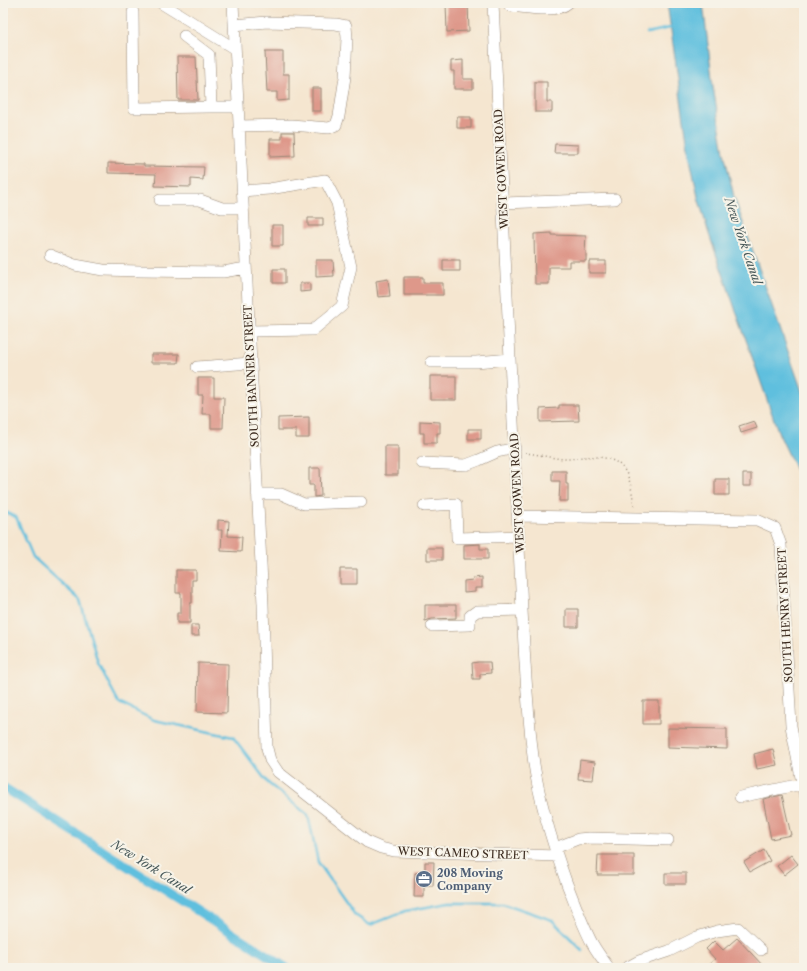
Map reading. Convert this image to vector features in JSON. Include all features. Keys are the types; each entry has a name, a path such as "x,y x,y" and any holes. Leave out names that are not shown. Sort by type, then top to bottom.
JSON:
{"street":[{"path":"161,3 235,49"},
{"name":"SOUTH BANNER STREET","path":"233,3 263,611 267,748"},
{"name":"WEST GOWEN ROAD","path":"493,3 526,693 534,766 543,809 556,852 572,896 592,943 609,968"},
{"path":"510,6 551,9 564,7 568,3"},
{"path":"134,12 134,108 238,106"},
{"path":"234,25 267,22 336,24 346,26 347,38 345,77 339,116 336,125 329,128 291,125 239,126"},
{"path":"184,36 209,55 211,107"},
{"path":"242,191 269,189 325,180 337,203 351,267 342,306 313,330 249,331"},
{"path":"503,203 615,199"},
{"path":"160,200 200,200 222,208 243,208"},
{"path":"50,255 75,265 103,270 223,272 246,268"},
{"path":"431,362 510,360"},
{"path":"197,367 251,363"},
{"path":"422,463 466,464 497,452 515,450"},
{"path":"257,494 281,494 304,504 361,502"},
{"path":"424,506 456,504 457,538 519,536"},
{"name":"SOUTH HENRY STREET","path":"518,516 757,520 775,528 781,545 791,726 803,789"},
{"path":"432,626 470,625 470,616 477,610 522,610"},
{"name":"WEST CAMEO STREET","path":"267,748 270,760 278,772 368,842 381,848 393,851 556,852"},
{"path":"740,797 803,789"},
{"path":"556,852 578,839 668,840"},
{"path":"626,968 641,965 697,937 717,931 738,928 761,950"}],"path":[{"path":"515,450 567,459 586,457 605,458 620,463 626,472 631,485 634,517"}],"water":[{"path":"667,3 703,3 713,87 724,152 734,197 804,397 804,487 779,434 709,234 698,197 689,154"}],"building":[{"path":"446,3 468,3 469,31 447,32"},
{"path":"265,52 283,52 283,74 289,74 289,100 277,101 277,92 267,92"},
{"path":"177,57 196,57 198,100 178,100"},
{"path":"463,60 463,79 473,79 473,89 454,89 454,71 451,71 451,61"},
{"path":"535,82 547,82 547,102 552,102 552,112 535,112"},
{"path":"312,88 321,88 321,111 312,111"},
{"path":"457,117 471,117 471,128 457,128"},
{"path":"282,132 294,132 295,156 270,157 270,139 282,139"},
{"path":"555,144 578,145 578,153 554,153"},
{"path":"108,163 144,164 144,166 204,167 203,180 191,179 191,187 155,186 156,174 108,173"},
{"path":"308,218 323,218 323,226 308,226"},
{"path":"272,225 283,225 283,246 272,246"},
{"path":"552,233 552,235 586,236 586,261 569,261 569,267 549,267 549,284 535,284 534,234"},
{"path":"316,260 333,260 334,276 316,277"},
{"path":"443,260 460,260 460,271 443,271"},
{"path":"589,261 606,261 606,273 589,273"},
{"path":"273,269 285,269 285,283 273,283"},
{"path":"404,277 423,277 423,283 443,283 443,295 404,295"},
{"path":"388,279 390,296 378,297 376,281"},
{"path":"300,283 310,283 310,291 300,292"},
{"path":"151,354 179,354 178,363 151,363"},
{"path":"430,376 456,376 456,400 430,400"},
{"path":"198,378 214,378 214,397 224,397 223,428 211,428 211,414 202,414 203,395 198,395"},
{"path":"559,405 578,405 579,421 540,422 540,409 559,408"},
{"path":"309,417 309,438 296,438 296,430 278,430 278,418"},
{"path":"420,421 440,422 440,433 437,433 437,443 424,443 424,433 420,433"},
{"path":"754,421 757,428 741,433 739,426"},
{"path":"468,429 481,429 481,439 468,439"},
{"path":"385,446 398,446 398,475 385,475"},
{"path":"309,468 320,468 321,496 314,497 314,485 309,485"},
{"path":"552,471 566,471 568,501 559,501 560,481 552,481"},
{"path":"743,474 751,474 751,486 743,486"},
{"path":"715,479 729,479 729,495 715,495"},
{"path":"218,520 229,521 228,536 242,537 241,552 221,551 222,530 218,530"},
{"path":"480,544 480,549 488,549 488,559 464,559 464,545"},
{"path":"427,548 442,548 442,560 427,560"},
{"path":"340,569 357,569 357,584 340,584"},
{"path":"176,570 196,570 196,580 192,580 190,623 177,623 177,613 181,613 181,593 176,593"},
{"path":"482,577 482,588 475,588 475,592 464,593 464,581"},
{"path":"425,605 456,605 456,618 432,619 425,621"},
{"path":"566,609 578,609 578,627 566,627"},
{"path":"191,625 198,625 199,636 191,636"},
{"path":"490,662 491,673 480,674 480,679 473,679 472,663"},
{"path":"198,663 228,664 227,713 197,712"},
{"path":"643,701 659,701 659,724 643,724"},
{"path":"668,728 727,729 727,749 668,747"},
{"path":"773,749 777,765 757,769 754,754"},
{"path":"580,760 595,762 593,780 578,779"},
{"path":"782,795 791,835 771,839 763,799"},
{"path":"764,850 770,861 750,872 744,862"},
{"path":"598,855 634,855 634,875 597,875"},
{"path":"791,855 798,864 784,875 777,866"},
{"name":"208 Moving Company","path":"425,862 434,862 433,886 424,886 424,897 414,897 415,873 425,873"},
{"path":"665,873 686,873 686,884 665,884"},
{"path":"737,938 765,968 705,968 715,959 706,949 714,941 723,950"}],"waterway":[{"path":"647,33 670,28"},
{"path":"3,511 16,517 33,557 80,600 98,663 119,703 154,720 233,737 268,783 308,815 318,862 355,915 370,925 405,911 449,903 503,903 552,920 582,950"},
{"name":"New York Canal","path":"3,787 287,968"}],"place":[{"name":"208 Moving Company","path":"424,879"}]}
